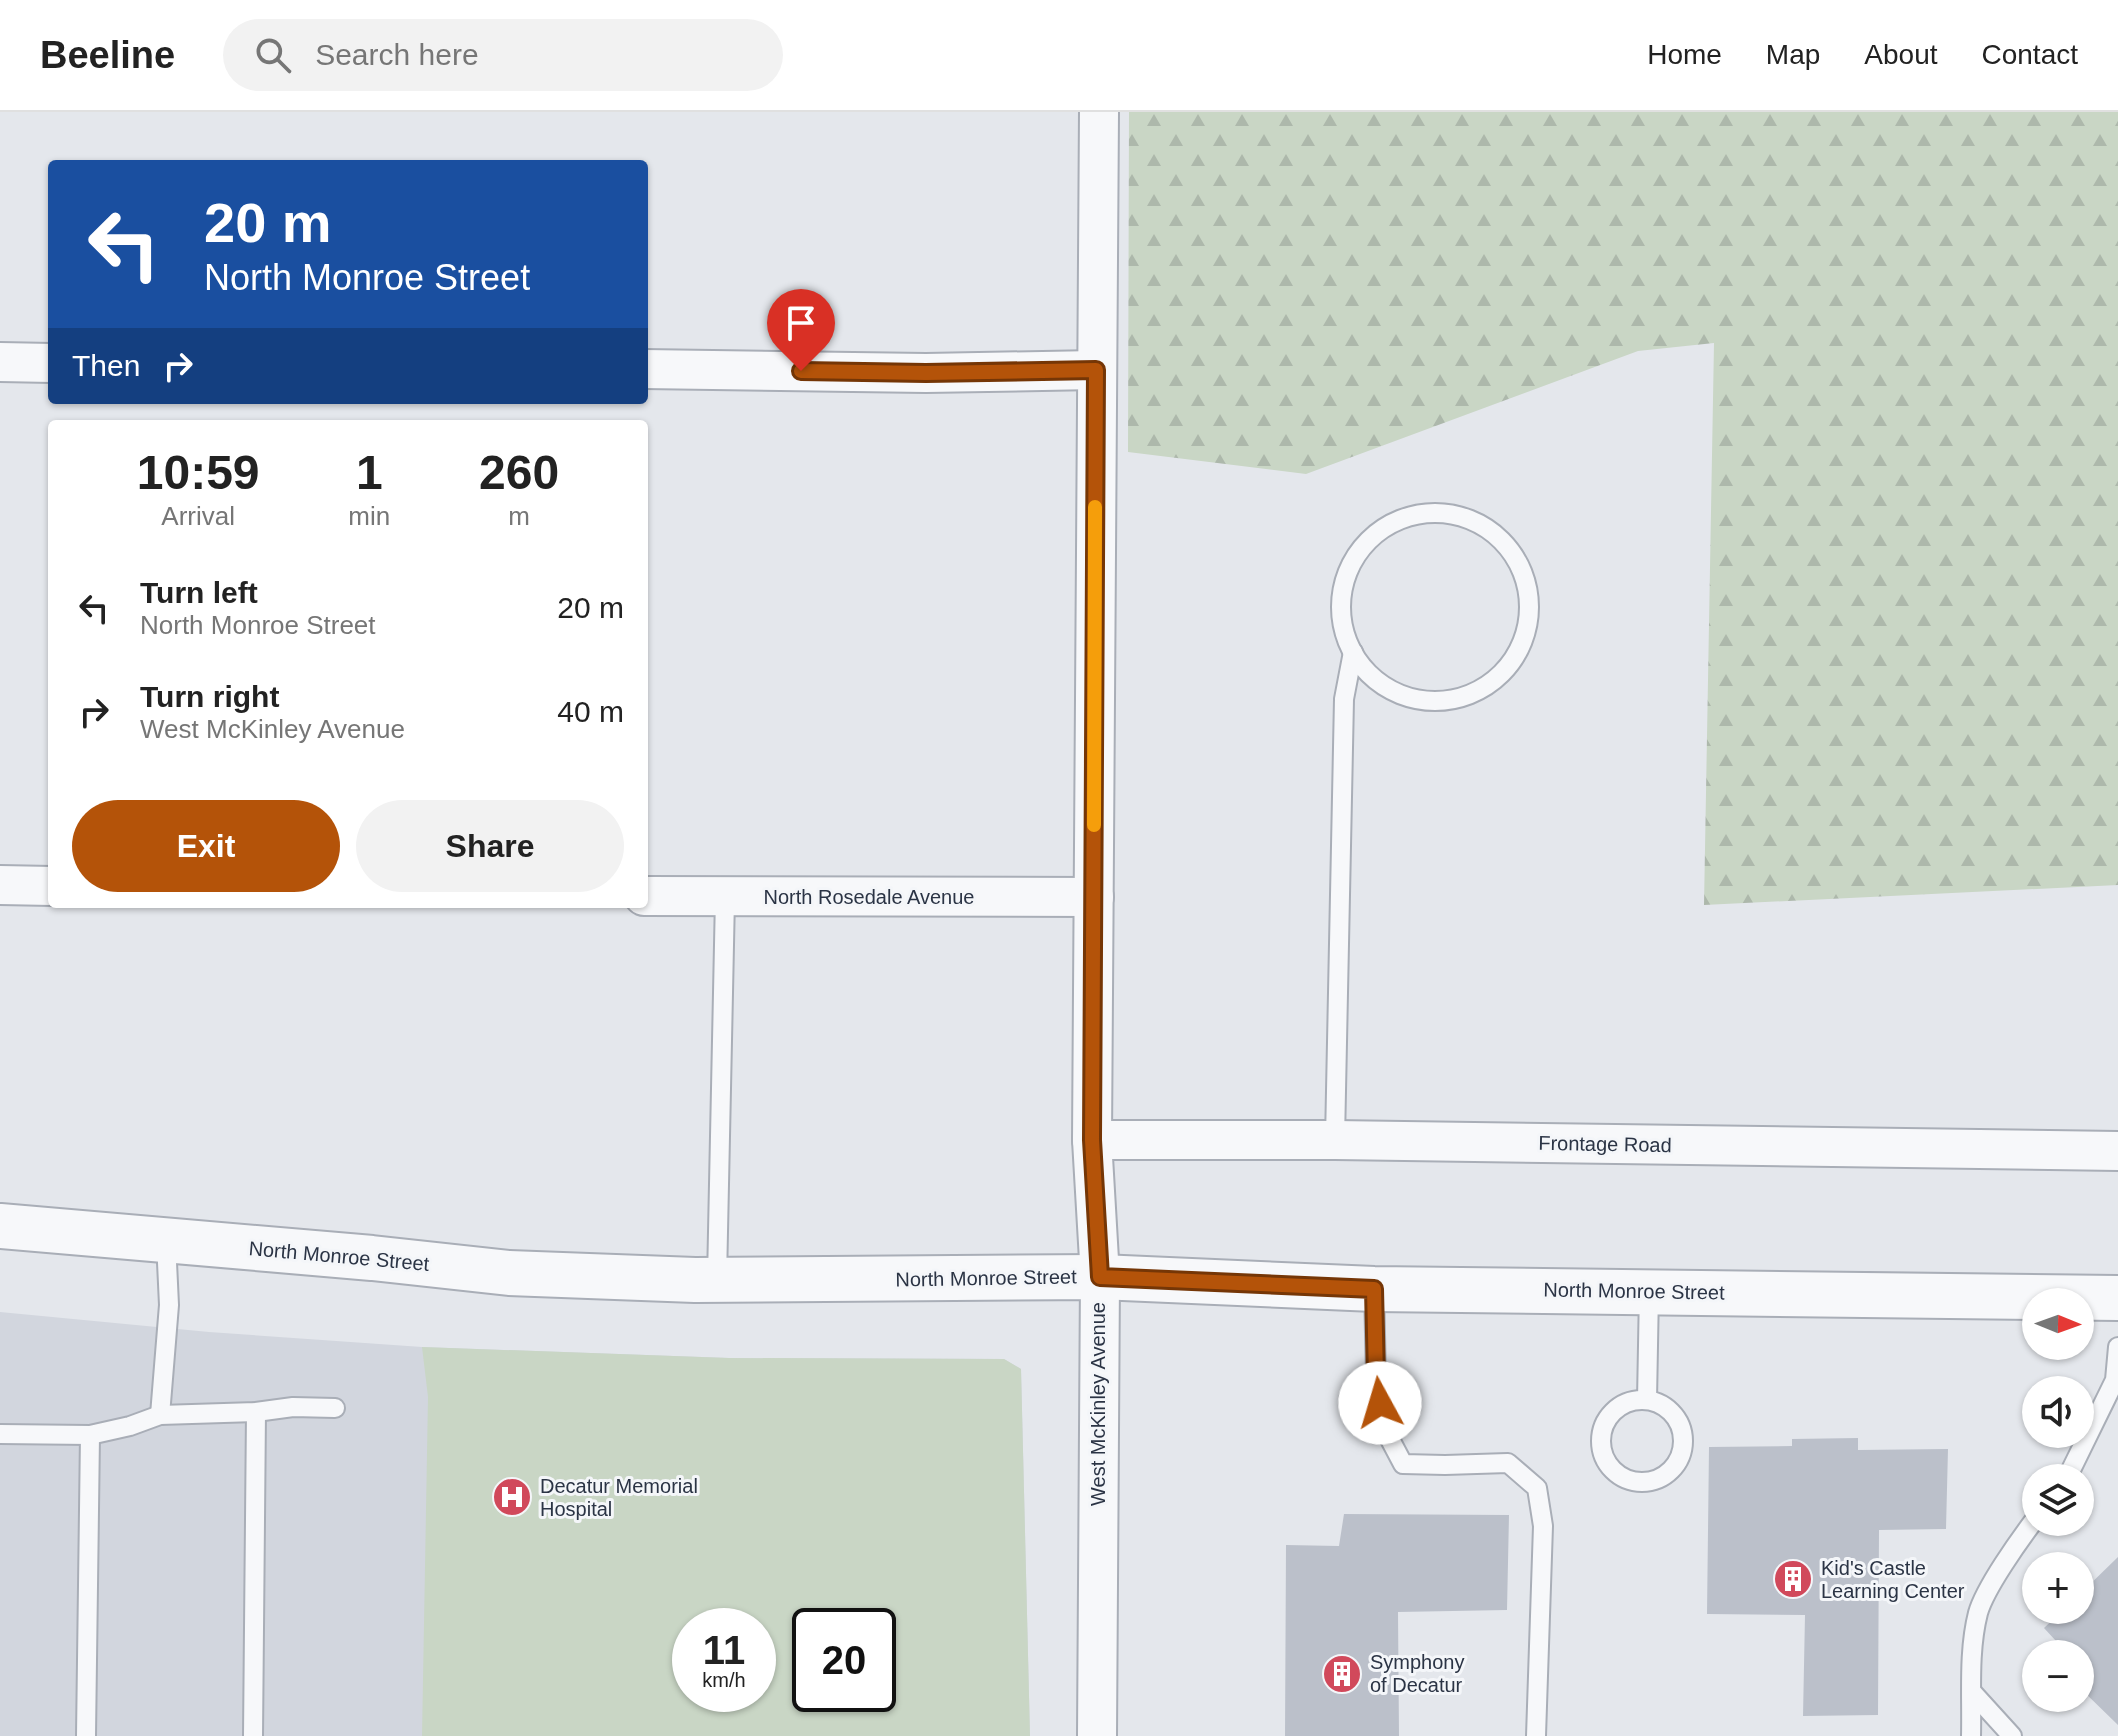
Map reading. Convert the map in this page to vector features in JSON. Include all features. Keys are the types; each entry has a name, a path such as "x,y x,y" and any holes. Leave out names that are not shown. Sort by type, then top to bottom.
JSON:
{"street":[{"name":"West McKinley Avenue","path":"1097,1736 1100,1277 1092,1140 1099,112"},
{"path":"0,362 48,363"},
{"path":"648,369 926,373 1096,370"},
{"path":"0,885 48,886"},
{"name":"North Rosedale Avenue","path":"648,896 1094,897"},
{"name":"Frontage Road","path":"1092,1140 1335,1140 2118,1151"},
{"name":"North Monroe Street","path":"0,1226 509,1273 717,1280 1100,1277 1374,1289 2118,1298"}],"lane":[{"path":"1335,1140 1344,699 1353,652 1341,620 1342,588 1354,557 1375,533 1403,518 1434,512 1466,517 1493,532 1515,556 1527,586 1529,616 1521,645 1504,670 1481,689 1452,700 1423,700 1393,692 1369,674 1353,652"},
{"path":"717,1280 725,897"},
{"path":"160,1415 169,1305 166,1241"},
{"path":"1374,1289 1376,1378 1384,1428 1403,1464 1508,1463 1537,1488 1543,1526 1536,1736"},
{"path":"1647,1400 1649,1291"},
{"path":"2074,1464 2115,1380 2118,1347"},
{"path":"1634,1400 1647,1400 1661,1404 1672,1412 1680,1425 1682,1452 1665,1476 1640,1482 1616,1473 1602,1451 1601,1438 1611,1413 1634,1400"},
{"path":"0,1434 90,1435 160,1415 256,1412 293,1407 335,1408"},
{"path":"253,1736 256,1412"},
{"path":"86,1736 90,1435"},
{"path":"1971,1736 1973,1645 1979,1610 2022,1536"},
{"path":"1972,1692 2012,1736"}],"shaded area":[{"name":"Decatur Memorial Hospital","path":"0,1312 209,1332 422,1347 729,1358 1004,1359 1021,1369 1030,1736 0,1736"}],"green space":[{"path":"1129,112 2118,112 2118,885 1704,905 1714,343 1638,351 1306,474 1128,452"},
{"path":"422,1347 729,1358 1004,1359 1021,1369 1030,1736 422,1736 428,1397"}],"building":[{"name":"Kid's Castle Learning Center","path":"1858,1438 1858,1450 1948,1449 1946,1529 1879,1530 1878,1715 1803,1716 1805,1615 1707,1614 1709,1447 1792,1446 1792,1439"},
{"name":"Symphony of Decatur","path":"1344,1514 1509,1515 1507,1610 1398,1612 1399,1736 1285,1736 1286,1545 1339,1546"},
{"path":"2118,1557 2118,1725 2094,1702 2094,1640 2055,1640 2044,1628 2048,1624 2094,1624 2094,1580"}],"slow traffic":[{"path":"1094,825 1095,507"}],"place":[{"name":"Decatur Memorial Hospital","path":"512,1497"},
{"name":"Kid's Castle Learning Center","path":"1793,1579"},
{"name":"Symphony of Decatur","path":"1342,1674"}],"route":[{"path":"801,371 926,373 1096,370 1092,1140 1100,1277 1374,1289 1376,1378 1380,1403"}]}
